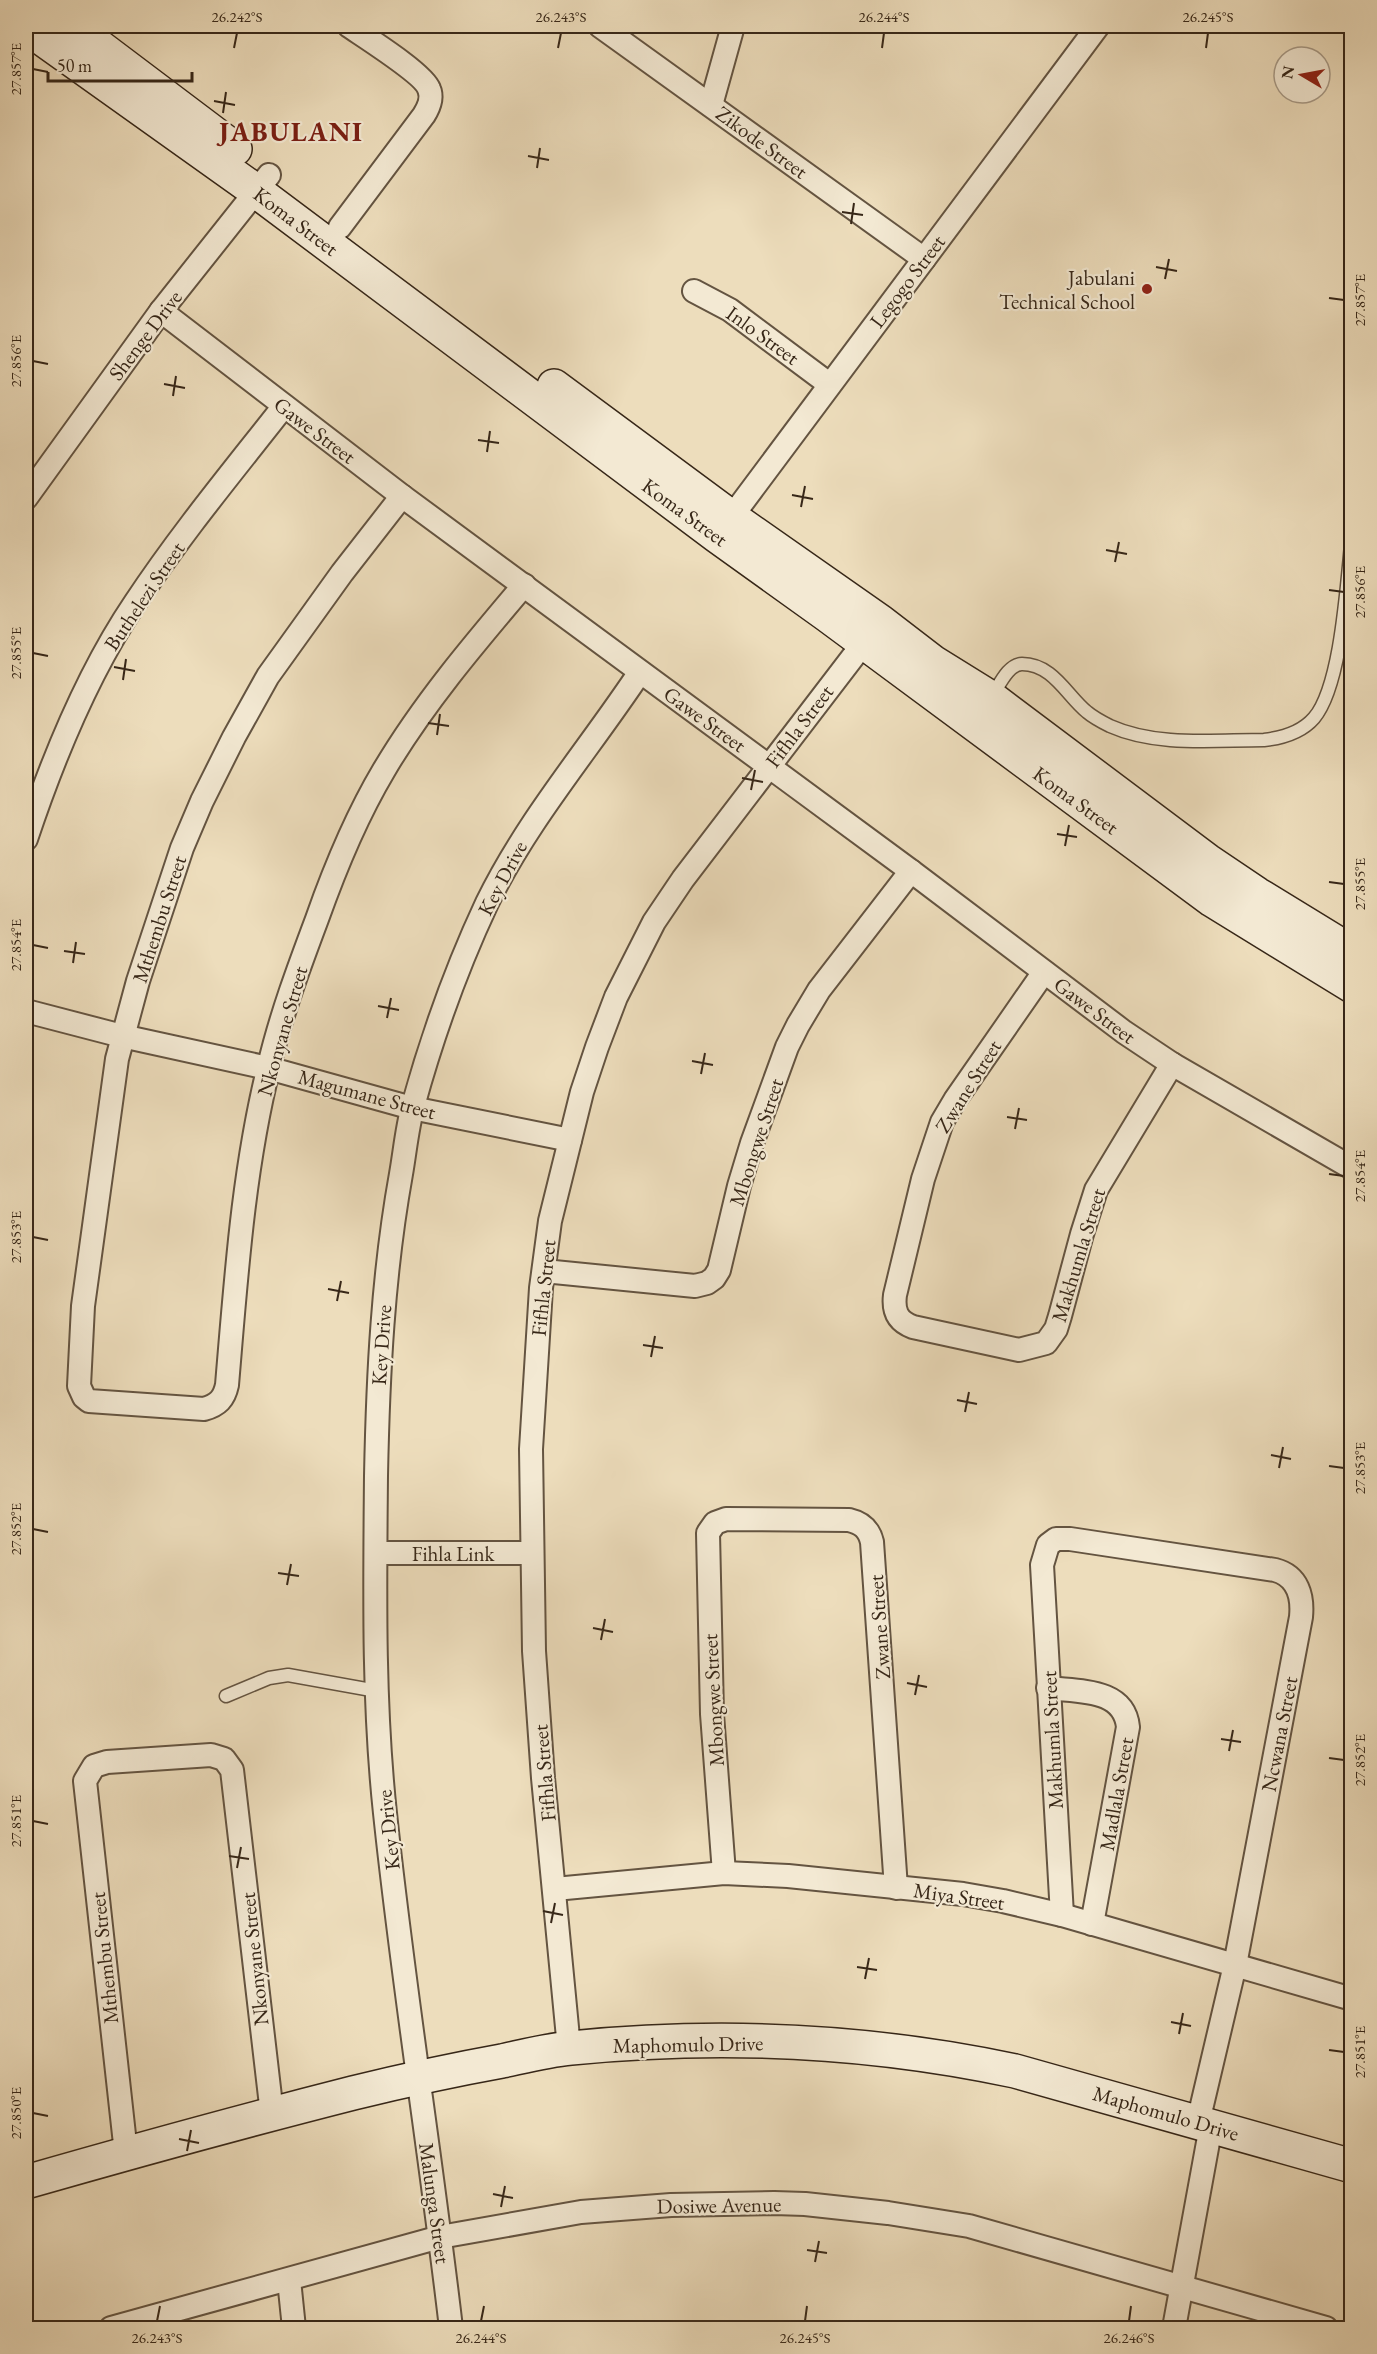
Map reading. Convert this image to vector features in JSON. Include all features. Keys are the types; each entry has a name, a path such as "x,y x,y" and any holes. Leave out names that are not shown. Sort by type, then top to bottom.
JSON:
{"main road":[{"name":"Koma Street","path":"72,26 263,183 724,527 984,712 1226,873 1352,952"},
{"name":"Koma Street","path":"26,27 263,183 340,227 724,527"},
{"name":"Koma Street","path":"984,712 1212,900 1352,987"},
{"name":"Maphomulo Drive","path":"26,2182 126,2153 417,2077 569,2048 681,2042 796,2042 909,2051 1015,2072 1352,2166"}],"street":[{"path":"340,227 424,115 430,99 429,88 420,77 349,26"},
{"name":"Zikode Street","path":"600,26 924,259"},
{"path":"711,105 734,26"},
{"name":"Legogo Street","path":"724,527 1098,26"},
{"name":"Shenge Drive","path":"26,498 161,311 263,183"},
{"name":"Inlo Street","path":"694,291 730,310 829,384"},
{"name":"Gawe Street","path":"161,311 402,496 911,871 1124,1032 1172,1064 1352,1168"},
{"name":"Buthelezi Street","path":"26,839 60,746 81,700 124,621 177,546 284,406"},
{"name":"Mthembu Street","path":"86,1400 80,1386 83,1306 110,1100 122,1036 182,848 202,801 251,703 289,645 402,496"},
{"name":"Nkonyane Street","path":"86,1400 98,1403 204,1409 214,1406 223,1398 227,1385 252,1156 268,1068 281,1021 333,875 379,780 410,730 439,690 524,585"},
{"name":"Fifhla Street","path":"569,2048 538,1717 531,1553 531,1449 544,1271 550,1221 582,1092 616,997 654,922 683,879 872,632"},
{"name":"Key Drive","path":"417,2077 385,1810 377,1691 377,1407 383,1309 394,1210 412,1108 465,954 487,903 511,857 538,815 640,672"},
{"name":"Mbongwe Street","path":"544,1271 694,1286 707,1283 714,1278 721,1264 739,1186 752,1143 787,1047 819,990 911,871"},
{"name":"Zwane Street","path":"897,1317 894,1305 895,1295 923,1179 936,1136 955,1100 1044,972"},
{"name":"Magumane Street","path":"26,1011 122,1036 268,1068 412,1108 570,1140"},
{"name":"Makhumla Street","path":"897,1317 912,1327 1019,1350 1046,1343 1058,1322 1096,1190 1172,1064"},
{"name":"Zwane Street","path":"710,1528 715,1523 726,1519 849,1520 859,1523 870,1535 874,1554 896,1888"},
{"name":"Mbongwe Street","path":"710,1528 707,1548 712,1714 724,1873"},
{"name":"Makhumla Street","path":"1061,1539 1056,1539 1048,1545 1042,1565 1062,1915"},
{"name":"Ncwana Street","path":"1061,1539 1275,1570 1290,1576 1298,1587 1302,1602 1205,2124 1174,2328"},
{"name":"Fihla Link","path":"376,1553 531,1553"},
{"name":"Madlala Street","path":"1048,1688 1114,1699 1124,1710 1127,1719 1128,1727 1092,1924"},
{"name":"Nkonyane Street","path":"94,1766 107,1762 206,1755 224,1759 232,1770 272,2114"},
{"name":"Mthembu Street","path":"94,1766 88,1773 86,1786 126,2153"},
{"name":"Miya Street","path":"555,1889 724,1873 788,1876 1003,1901 1062,1915 1352,1999"},
{"name":"Malunga Street","path":"417,2077 451,2328"},
{"name":"Dosiwe Avenue","path":"111,2328 140,2325 440,2237 581,2212 671,2205 805,2204 934,2219 969,2226 1326,2328"},
{"path":"288,2280 294,2328"}],"lane":[{"path":"984,712 1011,668 1023,664 1034,666 1047,673 1064,686 1077,703 1098,720 1138,736 1161,739 1264,740 1281,738 1299,730 1314,718 1324,700 1334,673 1352,535"},
{"path":"226,1696 269,1678 288,1675 377,1691"}],"place":[{"name":"Jabulani Technical School","path":"1147,289"}],"district":[{"name":"JABULANI","path":"291,131"}]}
